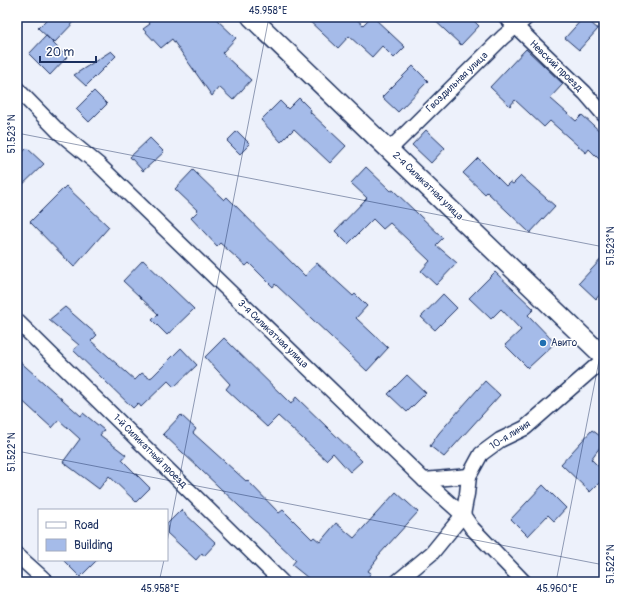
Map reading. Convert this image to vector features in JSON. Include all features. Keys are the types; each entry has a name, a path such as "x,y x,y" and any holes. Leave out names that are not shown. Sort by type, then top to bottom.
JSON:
{"street":[{"name":"2-я Силикатная улица","path":"251,17 390,149 604,358"},
{"name":"Гвоздильная улица","path":"390,149 511,22 527,17"},
{"name":"Невский проезд","path":"511,22 585,93 604,115"},
{"name":"3-я Силикатная улица","path":"17,89 60,133 99,165 424,480 463,515 472,528 524,582"},
{"name":"1-й Силикатный проезд","path":"17,321 282,582"},
{"name":"10-я линия","path":"397,582 432,553 463,515 468,494 469,476 482,454 500,440 525,428 604,358"},
{"path":"424,480 469,476"},
{"path":"17,555 47,582"}],"building":[{"path":"49,17 79,17 54,43 38,28"},
{"path":"144,17 214,17 236,38 222,53 251,80 233,100 219,87 212,96 172,39 161,48 143,29 150,24"},
{"path":"305,17 354,17 363,25 371,17 373,17 405,47 394,58 382,46 372,57 349,36 338,48"},
{"path":"431,17 470,17 479,26 461,45"},
{"path":"584,17 598,29 579,50 565,38"},
{"path":"46,36 67,57 50,75 29,54"},
{"path":"526,49 563,84 550,98 576,121 582,115 604,135 604,164 589,149 586,153 550,121 544,127 515,100 510,106 490,87"},
{"path":"111,51 116,56 86,86 74,75"},
{"path":"413,66 428,81 398,112 382,97"},
{"path":"94,91 107,104 89,122 76,109"},
{"path":"299,98 311,110 310,112 346,146 330,163 294,129 281,142 261,120 280,101 288,109"},
{"path":"426,130 445,148 431,163 412,145"},
{"path":"237,131 250,144 240,154 227,141"},
{"path":"150,138 164,152 143,171 130,157"},
{"path":"27,148 44,164 17,190 17,158"},
{"path":"478,158 506,186 510,182 513,184 521,176 555,206 530,233 487,192 485,194 463,173"},
{"path":"366,167 391,191 393,190 443,238 436,245 457,263 436,285 421,271 430,261 390,223 383,229 373,219 348,244 335,231 367,198 351,183"},
{"path":"193,170 224,200 227,197 305,276 317,263 353,296 355,294 367,306 356,318 388,348 367,371 275,284 273,287 249,263 246,266 220,243 217,246 191,218 198,211 175,189"},
{"path":"66,186 109,227 74,267 30,222"},
{"path":"604,256 604,290 596,299 579,283"},
{"path":"143,260 194,309 167,335 152,320 158,314 123,281"},
{"path":"495,272 534,309 528,315 555,343 528,368 505,345 521,330 501,309 491,319 469,298"},
{"path":"443,294 457,308 435,330 421,317"},
{"path":"65,307 97,335 91,341 135,380 142,373 149,378 152,377 181,348 197,365 174,387 168,381 141,407 138,403 133,408 73,350 79,345 49,320"},
{"path":"224,338 291,404 296,397 362,461 350,472 333,453 326,460 278,416 267,427 226,389 230,384 205,357"},
{"path":"17,359 81,416 83,413 104,430 100,435 126,455 122,460 150,488 136,502 109,476 99,489 63,462 80,439 59,420 52,428 17,396"},
{"path":"407,375 426,393 407,412 388,394"},
{"path":"485,381 500,395 444,457 430,446 439,433"},
{"path":"181,415 196,429 193,433 246,481 247,480 279,513 283,510 312,539 314,537 320,542 336,523 354,538 396,492 418,512 377,557 378,558 368,571 371,573 364,582 313,582 292,565 296,560 163,434"},
{"path":"592,430 604,439 604,442 591,459 604,472 604,478 590,492 561,464"},
{"path":"543,485 566,508 554,521 548,515 528,536 511,519"},
{"path":"181,510 216,543 204,556 202,553 196,560 168,534 168,523"},
{"path":"64,561 96,561 80,577"}],"place":[{"name":"Авито","path":"543,343"}]}
